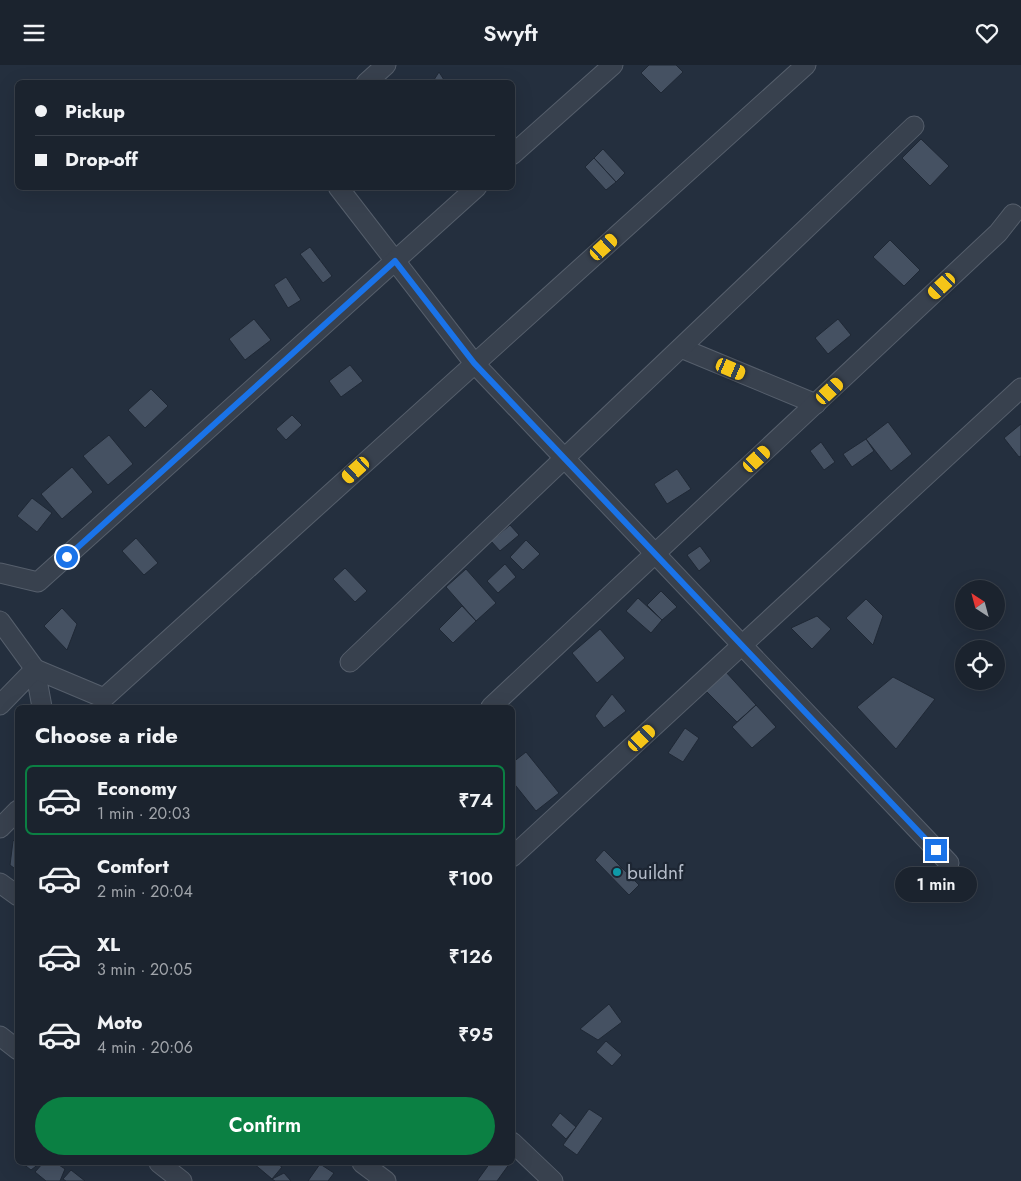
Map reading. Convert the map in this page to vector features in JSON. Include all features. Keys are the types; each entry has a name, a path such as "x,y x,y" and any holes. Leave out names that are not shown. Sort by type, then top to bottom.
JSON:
{"street":[{"path":"369,80 386,65"},
{"path":"515,152 612,65"},
{"path":"35,669 104,698 806,65"},
{"path":"350,662 914,126"},
{"path":"340,190 474,363 949,863"},
{"path":"0,573 38,582 474,190"},
{"path":"493,705 998,233 1014,213"},
{"path":"681,348 816,404"},
{"path":"515,854 1021,388"},
{"path":"0,621 35,669 42,705"},
{"path":"0,705 35,669"},
{"path":"0,829 15,813"},
{"path":"0,883 15,894"},
{"path":"0,1036 15,1048"},
{"path":"515,1145 553,1181"},
{"path":"162,1165 182,1181"},
{"path":"365,1165 386,1181"}],"building":[{"path":"649,65 676,65 683,72 661,93 641,73"},
{"path":"439,72 444,80 434,80"},
{"path":"921,139 949,166 930,186 902,158"},
{"path":"603,149 625,173 616,182 594,158"},
{"path":"594,158 616,182 606,190 585,167"},
{"path":"890,240 920,270 904,286 873,257"},
{"path":"310,247 332,276 323,283 300,254"},
{"path":"286,277 301,300 288,308 274,285"},
{"path":"254,319 271,340 245,360 229,339"},
{"path":"838,319 851,335 828,354 815,338"},
{"path":"350,365 363,381 341,397 329,381"},
{"path":"151,389 168,406 145,428 128,410"},
{"path":"292,415 302,425 286,440 276,429"},
{"path":"888,422 912,454 891,471 866,439"},
{"path":"1021,424 1021,456 1019,457 1004,438"},
{"path":"109,435 133,464 108,485 83,456"},
{"path":"866,439 874,451 852,467 843,454"},
{"path":"821,442 835,462 824,470 810,451"},
{"path":"72,467 93,492 62,519 41,494"},
{"path":"677,469 691,489 667,504 654,484"},
{"path":"32,498 52,513 37,532 17,516"},
{"path":"510,525 519,535 500,551 491,541"},
{"path":"136,538 158,563 144,575 122,551"},
{"path":"526,540 540,554 523,570 510,557"},
{"path":"700,546 711,561 699,571 687,555"},
{"path":"505,564 516,577 498,593 487,581"},
{"path":"345,568 367,591 355,602 333,579"},
{"path":"466,569 496,603 476,621 446,587"},
{"path":"661,591 677,607 662,620 647,605"},
{"path":"638,598 662,620 651,633 626,611"},
{"path":"866,599 883,616 873,645 846,618"},
{"path":"462,606 476,621 453,643 439,629"},
{"path":"62,608 77,624 67,650 44,626"},
{"path":"817,616 831,629 812,649 791,628"},
{"path":"600,629 625,658 597,683 572,653"},
{"path":"725,671 756,705 737,722 705,690"},
{"path":"893,677 935,699 896,749 857,707"},
{"path":"612,694 626,711 604,728 595,716"},
{"path":"756,705 776,727 752,748 732,727"},
{"path":"685,728 699,738 683,762 668,753"},
{"path":"526,752 559,793 536,811 515,785 515,761"},
{"path":"15,839 15,869 10,865 13,841"},
{"name":"buildnf","path":"604,850 639,885 629,895 595,860"},
{"path":"609,1004 622,1022 598,1040 580,1029"},
{"path":"606,1041 622,1055 612,1066 596,1052"},
{"path":"589,1109 603,1118 577,1155 563,1145"},
{"path":"560,1113 576,1127 566,1139 551,1125"},
{"path":"25,1165 37,1165 31,1170"},
{"path":"41,1165 59,1165 65,1169 60,1181 46,1181 35,1172"},
{"path":"255,1165 279,1165 282,1167 272,1179"},
{"path":"319,1165 334,1173 328,1181 308,1181"},
{"path":"489,1165 509,1165 497,1181 477,1181"},
{"path":"71,1170 85,1181 66,1181 63,1179"},
{"path":"284,1173 291,1181 275,1181 272,1179"}],"place":[{"name":"buildnf","path":"617,872"}],"route":[{"path":"67,557 395,261 474,363 936,850"}]}
